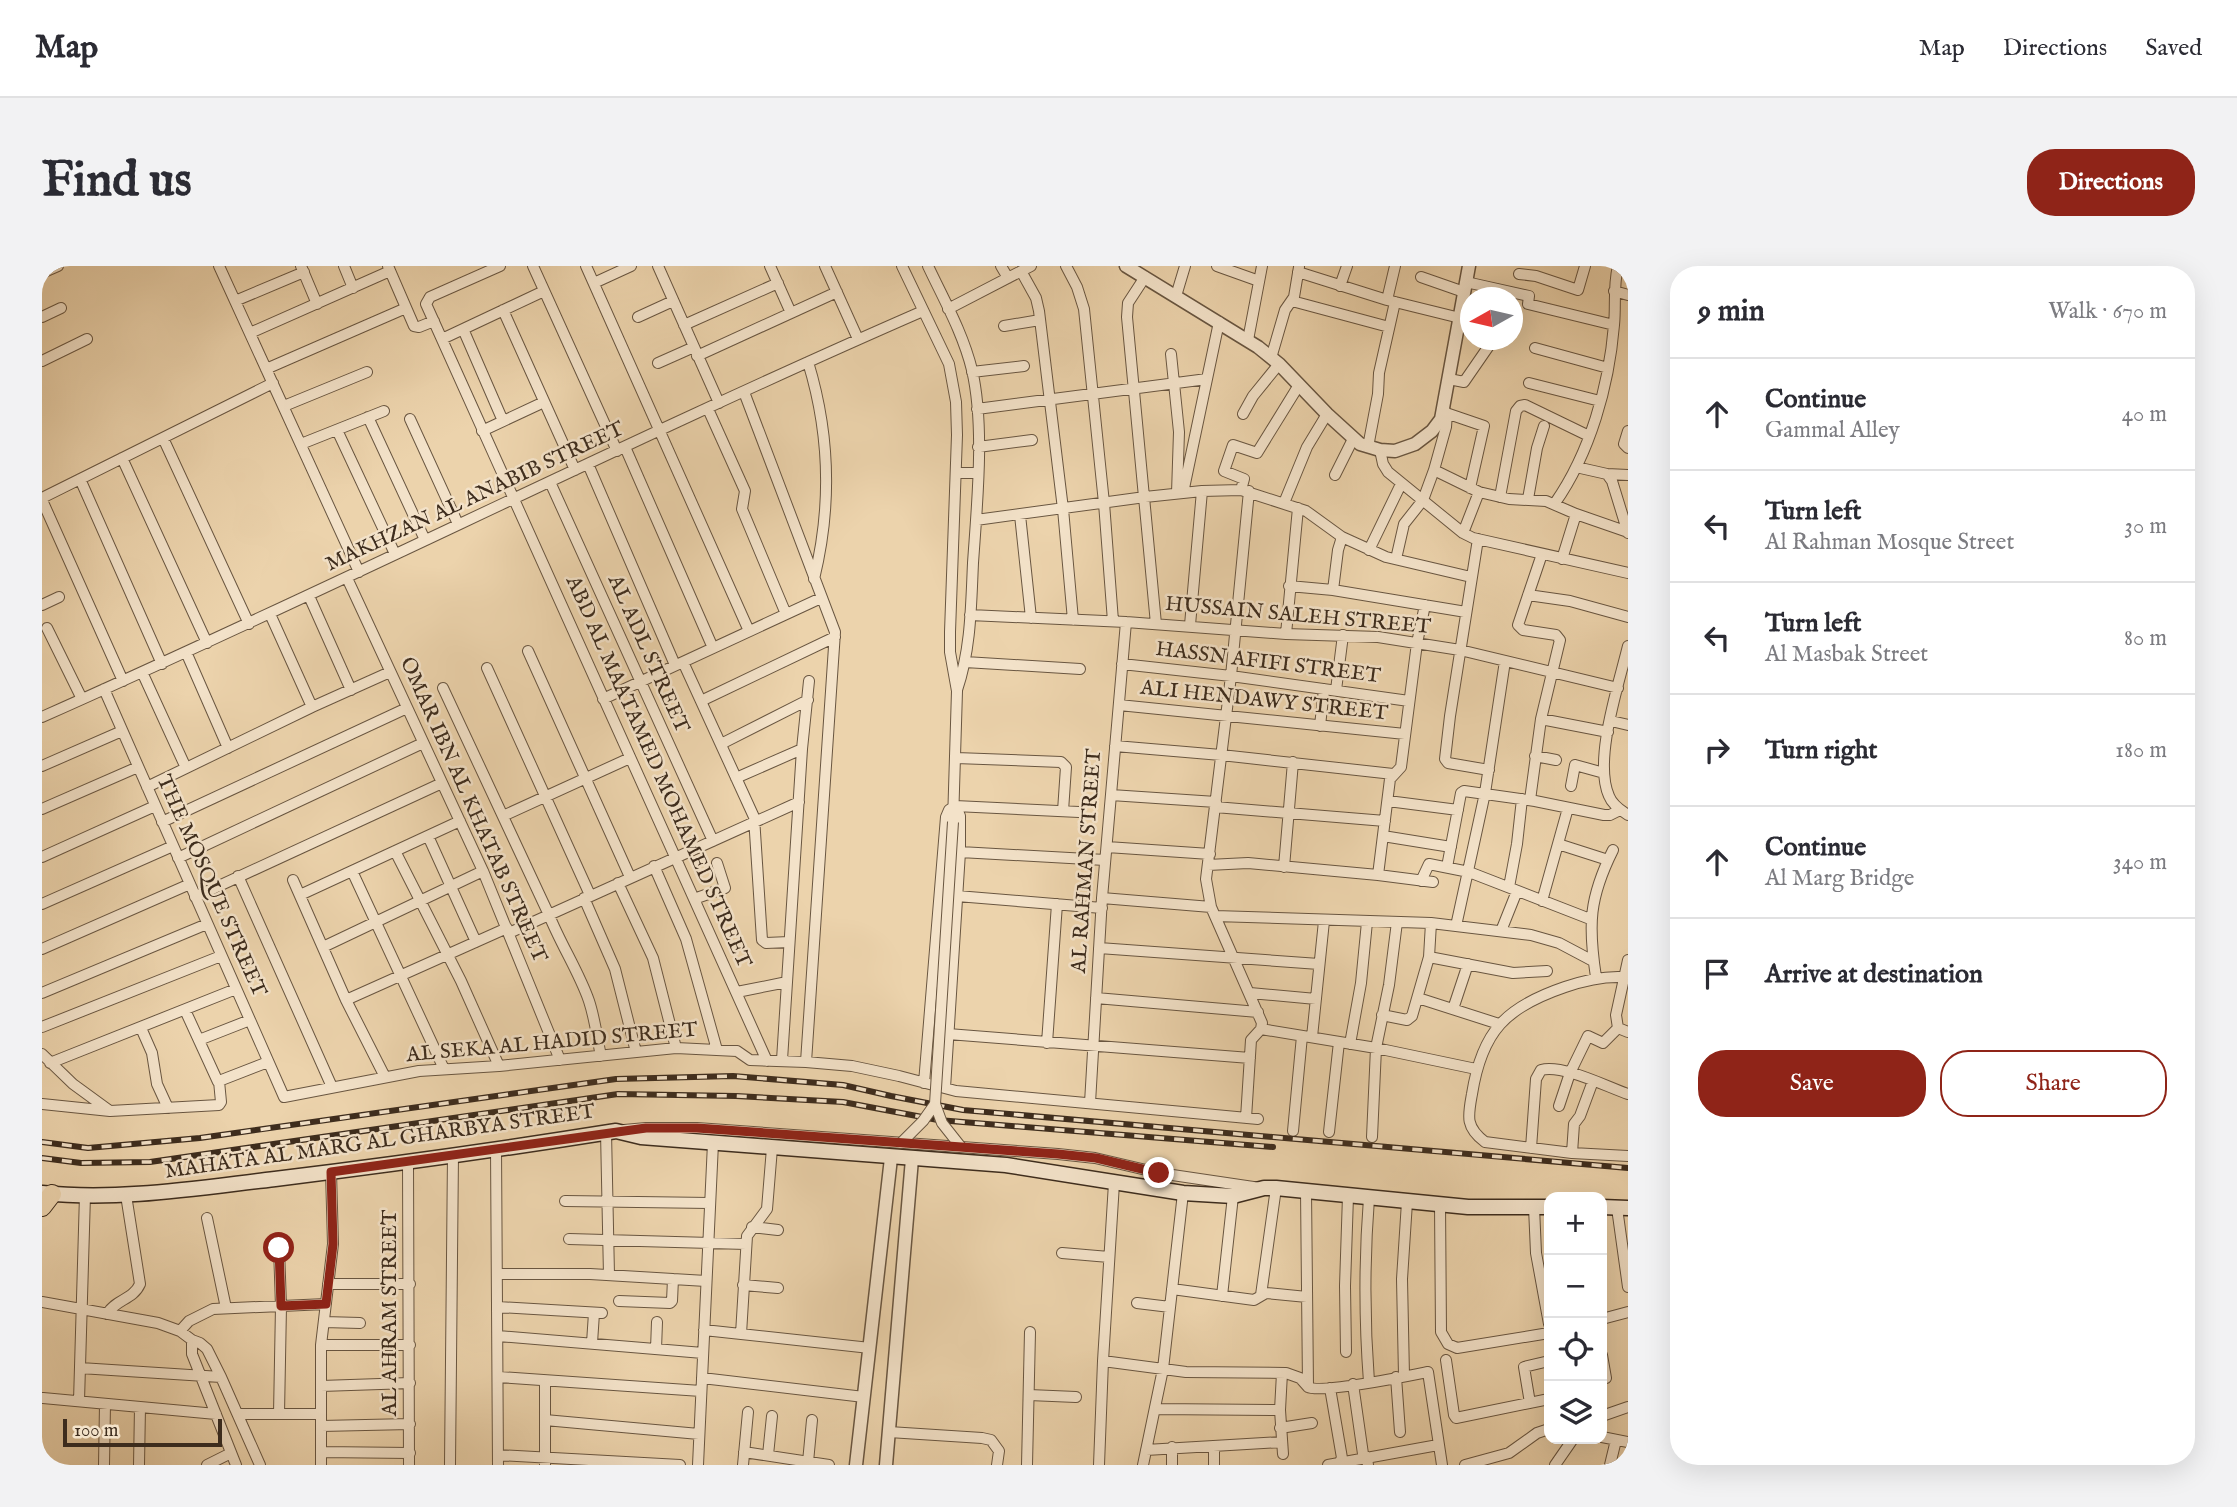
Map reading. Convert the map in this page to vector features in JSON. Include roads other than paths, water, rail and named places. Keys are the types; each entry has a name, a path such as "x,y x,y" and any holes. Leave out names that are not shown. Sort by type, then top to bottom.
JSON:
{"main road":[{"name":"MAHATA AL MARG AL GHARBYA STREET","path":"45,1198 174,1191 331,1172 611,1132 641,1137 1006,1166 1183,1193 1233,1196 1270,1188"},
{"path":"1270,1188 1484,1208 1542,1207"}],"street":[{"path":"42,273 56,266"},
{"path":"219,266 359,572"},
{"path":"344,266 353,288"},
{"path":"500,266 482,270 427,299 426,304 513,499"},
{"path":"533,266 713,648"},
{"path":"586,266 749,631"},
{"path":"594,284 631,266"},
{"path":"770,266 791,313"},
{"path":"825,266 858,339"},
{"path":"902,266 949,364 957,435 950,652 957,691 955,806 934,1104 942,1123 961,1147"},
{"path":"928,266 965,347 972,372 977,409 976,520 970,615 965,662 957,691"},
{"path":"1001,266 1008,278"},
{"path":"948,309 1031,266"},
{"path":"1066,266 1084,309 1113,621"},
{"path":"1126,266 1143,272 1176,296 1248,340 1275,361 1353,439 1374,449 1395,451 1415,444 1432,431 1445,412"},
{"path":"1176,296 1185,266"},
{"path":"1217,266 1259,281"},
{"path":"1248,340 1262,266"},
{"path":"1340,286 1347,266"},
{"path":"1395,266 1389,327 1379,373 1374,449 1384,468 1463,533 1478,539 1628,573"},
{"path":"1421,277 1465,287 1469,266"},
{"path":"1520,274 1536,276 1578,290 1585,266"},
{"path":"1555,503 1576,467 1600,401 1614,325 1614,291 1618,266 1628,268"},
{"path":"662,267 673,301 719,403"},
{"path":"235,301 302,269 317,304"},
{"path":"250,333 353,288 389,269 416,327 434,321"},
{"path":"1242,414 1275,361 1285,310 1292,301 1299,269 1340,286 1460,317 1449,379 1446,428 1423,500 1405,521 1395,559"},
{"path":"1021,271 1036,298 1041,320 1073,620"},
{"path":"1143,272 1127,309 1156,624"},
{"path":"684,325 778,283"},
{"path":"442,339 544,291"},
{"path":"1614,291 1628,295"},
{"path":"658,363 696,351 837,292"},
{"path":"1523,295 1530,296 1528,304 1614,325"},
{"path":"638,317 673,301"},
{"path":"1292,301 1389,327"},
{"path":"42,317 61,308"},
{"path":"266,369 406,308"},
{"path":"503,310 575,470"},
{"name":"MAKHZAN AL ANABIB STREET","path":"42,715 249,624 458,524 923,311"},
{"path":"1004,326 1041,320"},
{"path":"1180,493 1219,322"},
{"path":"463,329 503,421"},
{"path":"42,361 87,339"},
{"path":"1535,348 1608,368"},
{"path":"1449,379 1464,382 1486,350"},
{"path":"1171,354 1180,439 1180,493"},
{"path":"808,362 822,418 827,476 825,522 814,579"},
{"path":"972,372 1024,366"},
{"path":"284,406 367,372"},
{"path":"977,409 1206,379"},
{"path":"123,681 42,499 273,383"},
{"path":"1529,383 1600,401"},
{"path":"1246,1118 1251,1041 1261,1029 1262,1023 1213,911 1206,879 1236,629 1245,490 1244,479 1224,471 1233,444 1257,453 1299,385"},
{"path":"744,392 835,632 806,1062"},
{"path":"482,430 544,401"},
{"path":"1500,497 1516,411 1520,406 1525,405 1589,436"},
{"path":"708,409 745,491 742,509 786,614"},
{"path":"301,444 384,411"},
{"path":"1445,412 1484,426 1475,490 1463,533"},
{"path":"1284,503 1307,447 1327,414"},
{"path":"368,417 425,540"},
{"path":"410,419 458,524"},
{"path":"1528,499 1537,448 1544,426"},
{"path":"337,430 395,554"},
{"path":"1628,431 1624,444 1628,448"},
{"path":"163,438 249,624"},
{"path":"1335,475 1353,439"},
{"path":"978,447 1032,440"},
{"path":"122,458 206,643"},
{"path":"588,464 679,664 701,701 755,821 761,939 766,943 789,942"},
{"path":"1576,467 1607,474 1628,475"},
{"path":"1434,470 1475,490 1500,497 1555,503 1576,514 1627,527"},
{"path":"956,473 977,473"},
{"path":"1607,474 1612,481 1627,527"},
{"path":"80,479 162,663"},
{"name":"AL ADL STREET","path":"550,482 713,841"},
{"path":"1369,550 1401,484"},
{"path":"976,520 1144,497 1245,490 1298,508 1342,537 1369,550 1471,577"},
{"path":"1190,625 1202,491"},
{"name":"ABD AL MAATAMED MOHAMED STREET","path":"513,499 767,1061"},
{"path":"1286,634 1298,508"},
{"path":"1562,559 1576,514"},
{"path":"1020,515 1031,618"},
{"path":"1334,590 1342,537"},
{"path":"1478,539 1465,612 1446,760 1489,770"},
{"path":"1501,931 1513,889 1517,844 1551,671 1559,643 1556,635 1523,630 1518,625 1542,554"},
{"name":"OMAR IBN AL KHATAB STREET","path":"347,578 484,871 560,1060"},
{"path":"1289,586 1334,590 1465,612"},
{"path":"1528,595 1570,601 1628,617"},
{"path":"309,596 351,690"},
{"path":"42,605 59,597"},
{"path":"603,699 821,598"},
{"path":"1115,746 1393,774 1400,770 1417,643 1425,606"},
{"path":"270,614 312,707"},
{"name":"HUSSAIN SALEH STREET","path":"970,615 1378,637 1460,650 1618,688"},
{"name":"AL RAHMAN STREET","path":"1090,1104 1105,860 1126,622"},
{"path":"47,628 82,699"},
{"path":"1336,690 1343,635"},
{"path":"701,701 835,637"},
{"path":"1624,812 1610,799 1604,773 1608,732 1618,688 1625,676 1628,646"},
{"path":"528,651 630,877"},
{"path":"187,652 228,748"},
{"path":"1456,926 1485,793 1505,661"},
{"path":"965,662 1080,669"},
{"name":"HASSN AFIFI STREET","path":"1122,664 1409,701"},
{"path":"487,668 587,897 615,969 636,1052"},
{"path":"142,673 186,768"},
{"path":"147,787 312,707 390,673"},
{"path":"782,1060 802,749 809,681"},
{"path":"443,688 560,943 581,982 589,1003 601,1056"},
{"name":"THE MOSQUE STREET","path":"104,689 284,1097"},
{"path":"1320,726 1324,689"},
{"path":"721,744 808,700"},
{"name":"ALI HENDAWY STREET","path":"1119,705 1405,734"},
{"path":"162,822 407,708"},
{"path":"1541,719 1608,732"},
{"path":"1611,721 1628,726"},
{"path":"42,766 122,731"},
{"path":"178,858 423,743"},
{"path":"736,778 802,749"},
{"path":"1535,756 1556,760"},
{"path":"503,816 630,758"},
{"path":"956,758 1061,762 1066,767 1063,811"},
{"path":"1284,867 1293,762"},
{"path":"1571,786 1574,765 1604,773"},
{"path":"42,809 138,767"},
{"path":"1378,875 1393,774"},
{"path":"195,897 442,783"},
{"path":"1447,867 1463,791 1611,816 1624,812"},
{"path":"1111,795 1385,821"},
{"path":"1388,801 1458,810"},
{"path":"346,1000 476,942 549,915 799,802"},
{"path":"42,857 155,806"},
{"path":"945,1088 960,852 960,816 955,806"},
{"path":"924,1083 948,810 955,806 1079,812"},
{"path":"1542,901 1567,808"},
{"path":"300,895 460,821"},
{"path":"428,836 476,942"},
{"path":"1383,836 1451,847"},
{"path":"1558,844 1611,855 1597,885 1590,919 1595,977"},
{"path":"42,904 173,846"},
{"path":"1107,847 1433,882"},
{"path":"395,851 461,981 499,1066"},
{"path":"960,852 1105,860"},
{"path":"694,899 725,888 717,863"},
{"path":"1421,881 1427,865 1447,867 1469,872 1590,919"},
{"path":"654,866 686,939 717,1050"},
{"path":"352,871 444,1069"},
{"path":"323,947 484,871"},
{"path":"238,876 332,1087"},
{"path":"293,880 346,1000 385,1077"},
{"path":"618,883 653,958 676,1048"},
{"path":"42,949 190,884"},
{"path":"957,896 1057,904 1102,903 1324,921 1431,923 1541,936 1593,961"},
{"path":"1047,1042 1057,904"},
{"path":"1293,1131 1307,1037 1316,999 1324,921"},
{"path":"1350,1044 1361,983 1367,922"},
{"path":"1372,1136 1376,1048 1389,985 1397,922"},
{"path":"42,993 207,923"},
{"path":"1382,1015 1410,1019 1429,957 1431,923"},
{"path":"1099,948 1320,964"},
{"path":"42,1027 221,956"},
{"path":"1429,957 1513,973 1547,971"},
{"path":"1453,1009 1468,964"},
{"path":"1559,1106 1570,1073 1588,1037 1604,1043 1623,1030 1616,1015 1626,970 1595,977 1533,999 1517,1008 1499,1024 1476,1069 1468,1114 1476,1135 1485,1142 1572,1153 1628,1156"},
{"path":"737,992 787,982"},
{"path":"50,1063 236,989"},
{"path":"1250,993 1316,999"},
{"path":"1096,998 1258,1012"},
{"path":"1418,998 1499,1024"},
{"path":"42,1104 110,1111 220,1104 218,1082 185,1010"},
{"path":"199,1041 250,1020"},
{"path":"141,1028 152,1053 157,1084 167,1108"},
{"path":"1261,1029 1376,1048 1476,1069"},
{"path":"948,1034 1250,1058"},
{"path":"1329,1132 1339,1042"},
{"name":"AL SEKA AL HADID STREET","path":"284,1097 385,1077 444,1069 676,1048 737,1051 750,1060 782,1060 864,1069 945,1088 1258,1119"},
{"path":"42,1054 73,1084 110,1111"},
{"path":"218,1082 268,1062"},
{"path":"1531,1148 1538,1072 1551,1068 1628,1094"},
{"path":"1572,1153 1574,1124 1580,1116 1593,1081"},
{"path":"901,1143 923,1121 934,1104"},
{"path":"609,1275 611,1132 646,1128 697,1128 1077,1156 1159,1173 1270,1188 1261,1296"},
{"path":"698,1465 713,1143"},
{"path":"741,1334 747,1236 767,1209 772,1147"},
{"path":"496,1148 498,1460 680,1465"},
{"path":"450,1465 453,1154"},
{"path":"856,1465 891,1158"},
{"path":"886,1465 912,1159"},
{"name":"AL AHRAM STREET","path":"408,1161 410,1465"},
{"path":"321,1465 321,1345 333,1244 331,1172"},
{"path":"1099,1465 1114,1183"},
{"path":"1306,1191 1308,1387"},
{"path":"1143,1465 1163,1369 1183,1193"},
{"path":"79,1401 85,1195"},
{"path":"107,1314 116,1303 135,1294 140,1284 126,1195"},
{"path":"1222,1296 1233,1196"},
{"path":"1346,1352 1348,1196"},
{"path":"1369,1198 1364,1272 1364,1326 1370,1381"},
{"path":"565,1201 710,1203"},
{"path":"1400,1432 1402,1279 1407,1202"},
{"path":"1440,1204 1441,1332 1448,1344 1457,1348 1544,1334"},
{"path":"1542,1207 1536,1252 1548,1318"},
{"path":"1623,1208 1628,1287"},
{"path":"207,1218 226,1308"},
{"path":"752,1227 778,1230"},
{"path":"569,1238 746,1244"},
{"path":"279,1248 279,1415"},
{"path":"1062,1253 1109,1257"},
{"path":"497,1274 609,1275 706,1281"},
{"path":"620,1300 670,1303 673,1279"},
{"path":"328,1284 410,1284"},
{"path":"743,1285 778,1289"},
{"path":"1172,1289 1254,1300 1266,1293 1307,1297"},
{"path":"42,1302 158,1323 180,1331 200,1343 207,1349 260,1465"},
{"path":"1137,1303 1170,1307"},
{"path":"180,1331 189,1321 213,1310 326,1304"},
{"path":"498,1307 598,1313 592,1343"},
{"path":"1606,1318 1628,1312"},
{"path":"656,1349 657,1321"},
{"path":"324,1322 360,1323"},
{"path":"704,1330 870,1348"},
{"path":"1027,1465 1030,1332"},
{"path":"498,1336 703,1353"},
{"path":"192,1340 192,1354 236,1465"},
{"path":"321,1345 410,1345"},
{"path":"1447,1360 1456,1418 1544,1400"},
{"path":"1103,1361 1186,1372 1283,1373 1295,1375 1312,1389 1428,1372 1442,1465"},
{"path":"1530,1403 1524,1367 1544,1362"},
{"path":"79,1368 220,1377"},
{"path":"1283,1373 1280,1410 1283,1454"},
{"path":"499,1377 701,1391"},
{"path":"702,1378 864,1397"},
{"path":"545,1381 545,1461"},
{"path":"321,1386 410,1383"},
{"path":"1353,1384 1363,1454 1368,1461"},
{"path":"1330,1388 1342,1458 1339,1464"},
{"path":"1029,1395 1076,1397"},
{"path":"43,1398 216,1414"},
{"path":"104,1404 104,1465"},
{"path":"139,1465 140,1407"},
{"path":"1607,1414 1628,1407"},
{"path":"1155,1409 1280,1410"},
{"path":"743,1465 748,1412"},
{"path":"238,1414 321,1414"},
{"path":"768,1455 772,1416"},
{"path":"545,1420 699,1434"},
{"path":"808,1462 812,1420"},
{"path":"1280,1428 1312,1423"},
{"path":"321,1426 410,1424"},
{"path":"1465,1465 1509,1453 1544,1431"},
{"path":"889,1432 990,1440 999,1451 997,1465"},
{"path":"1607,1438 1628,1442"},
{"path":"1610,1465 1616,1440"},
{"path":"1146,1450 1282,1442"},
{"path":"1555,1465 1570,1444"},
{"path":"1328,1465 1368,1461 1395,1452 1438,1445"},
{"path":"1214,1446 1214,1465"},
{"path":"1172,1447 1172,1465"},
{"path":"207,1465 231,1452"},
{"path":"321,1452 410,1453"},
{"path":"744,1452 829,1465"},
{"path":"1395,1452 1397,1465"}],"railway":[{"path":"42,1142 88,1148 200,1138 616,1079 733,1076 843,1085 963,1110 1628,1168"},
{"path":"42,1158 81,1163 150,1162 618,1094 736,1096 843,1102 938,1120 1273,1147"}]}
